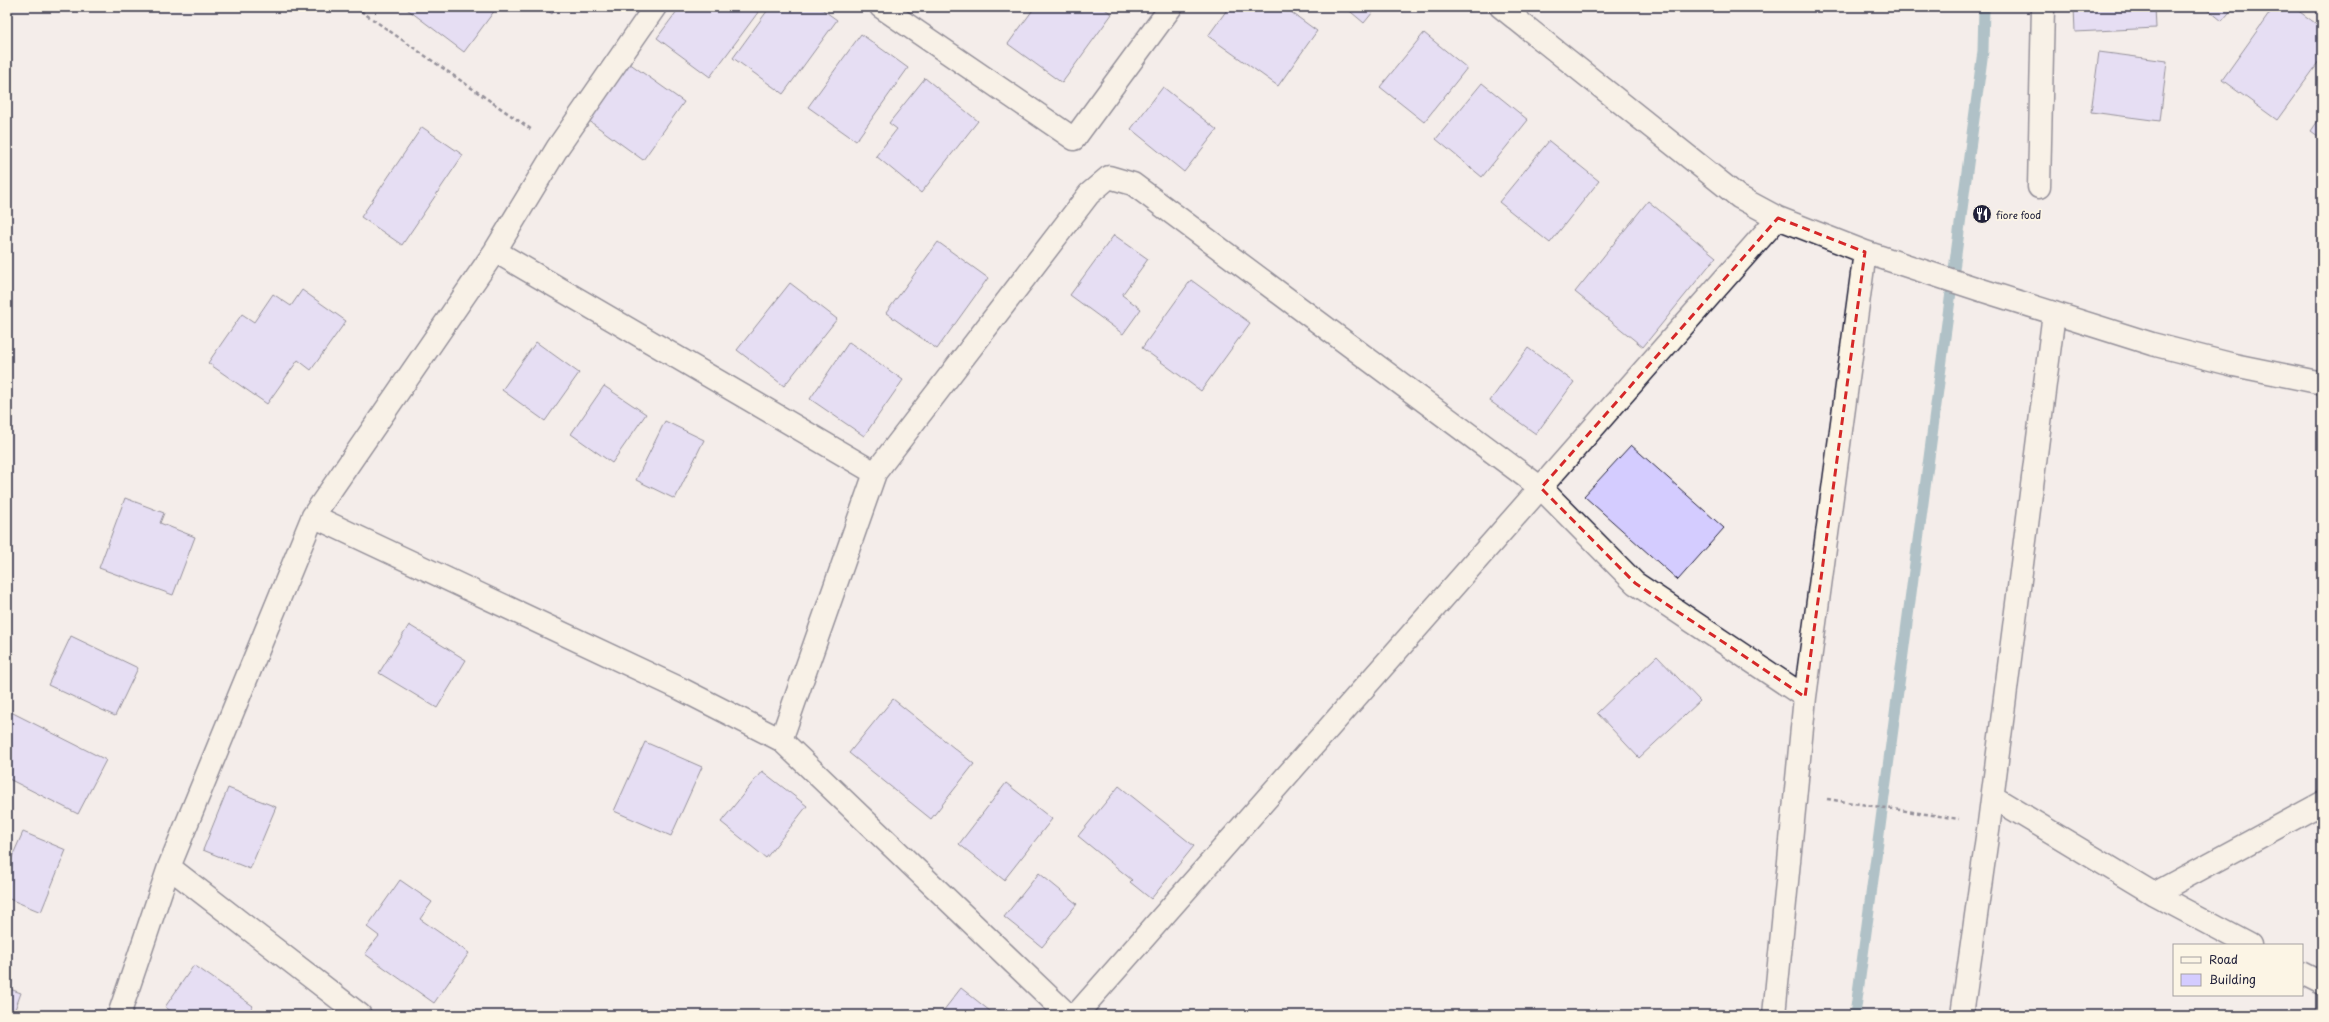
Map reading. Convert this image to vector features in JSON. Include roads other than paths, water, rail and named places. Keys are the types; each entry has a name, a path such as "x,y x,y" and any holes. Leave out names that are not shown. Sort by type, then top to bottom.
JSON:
{"street":[{"path":"119,1015 169,868 313,516 495,251 558,147 655,7"},
{"path":"880,7 1074,139 1171,7"},
{"path":"1501,7 1739,196 1778,218 1865,252 2152,344 2234,365 2322,383"},
{"path":"2039,187 2043,7"},
{"path":"781,740 875,473 1089,194 1109,177 1134,184 1542,488 1635,583 1805,697"},
{"path":"1076,1015 1542,488 1778,218"},
{"path":"495,251 875,473"},
{"path":"1774,1015 1805,697 1865,252"},
{"path":"1962,1015 1993,797 2054,313"},
{"path":"313,516 681,688 781,740 1068,1015"},
{"path":"1993,797 2154,894 2248,944"},
{"path":"2154,894 2322,803"},
{"path":"169,868 360,1015"},
{"path":"2303,974 2322,983"}],"waterway":[{"path":"1855,1015 1983,51 1984,7"}],"place":[{"name":"fiore food","path":"1982,214"}]}
